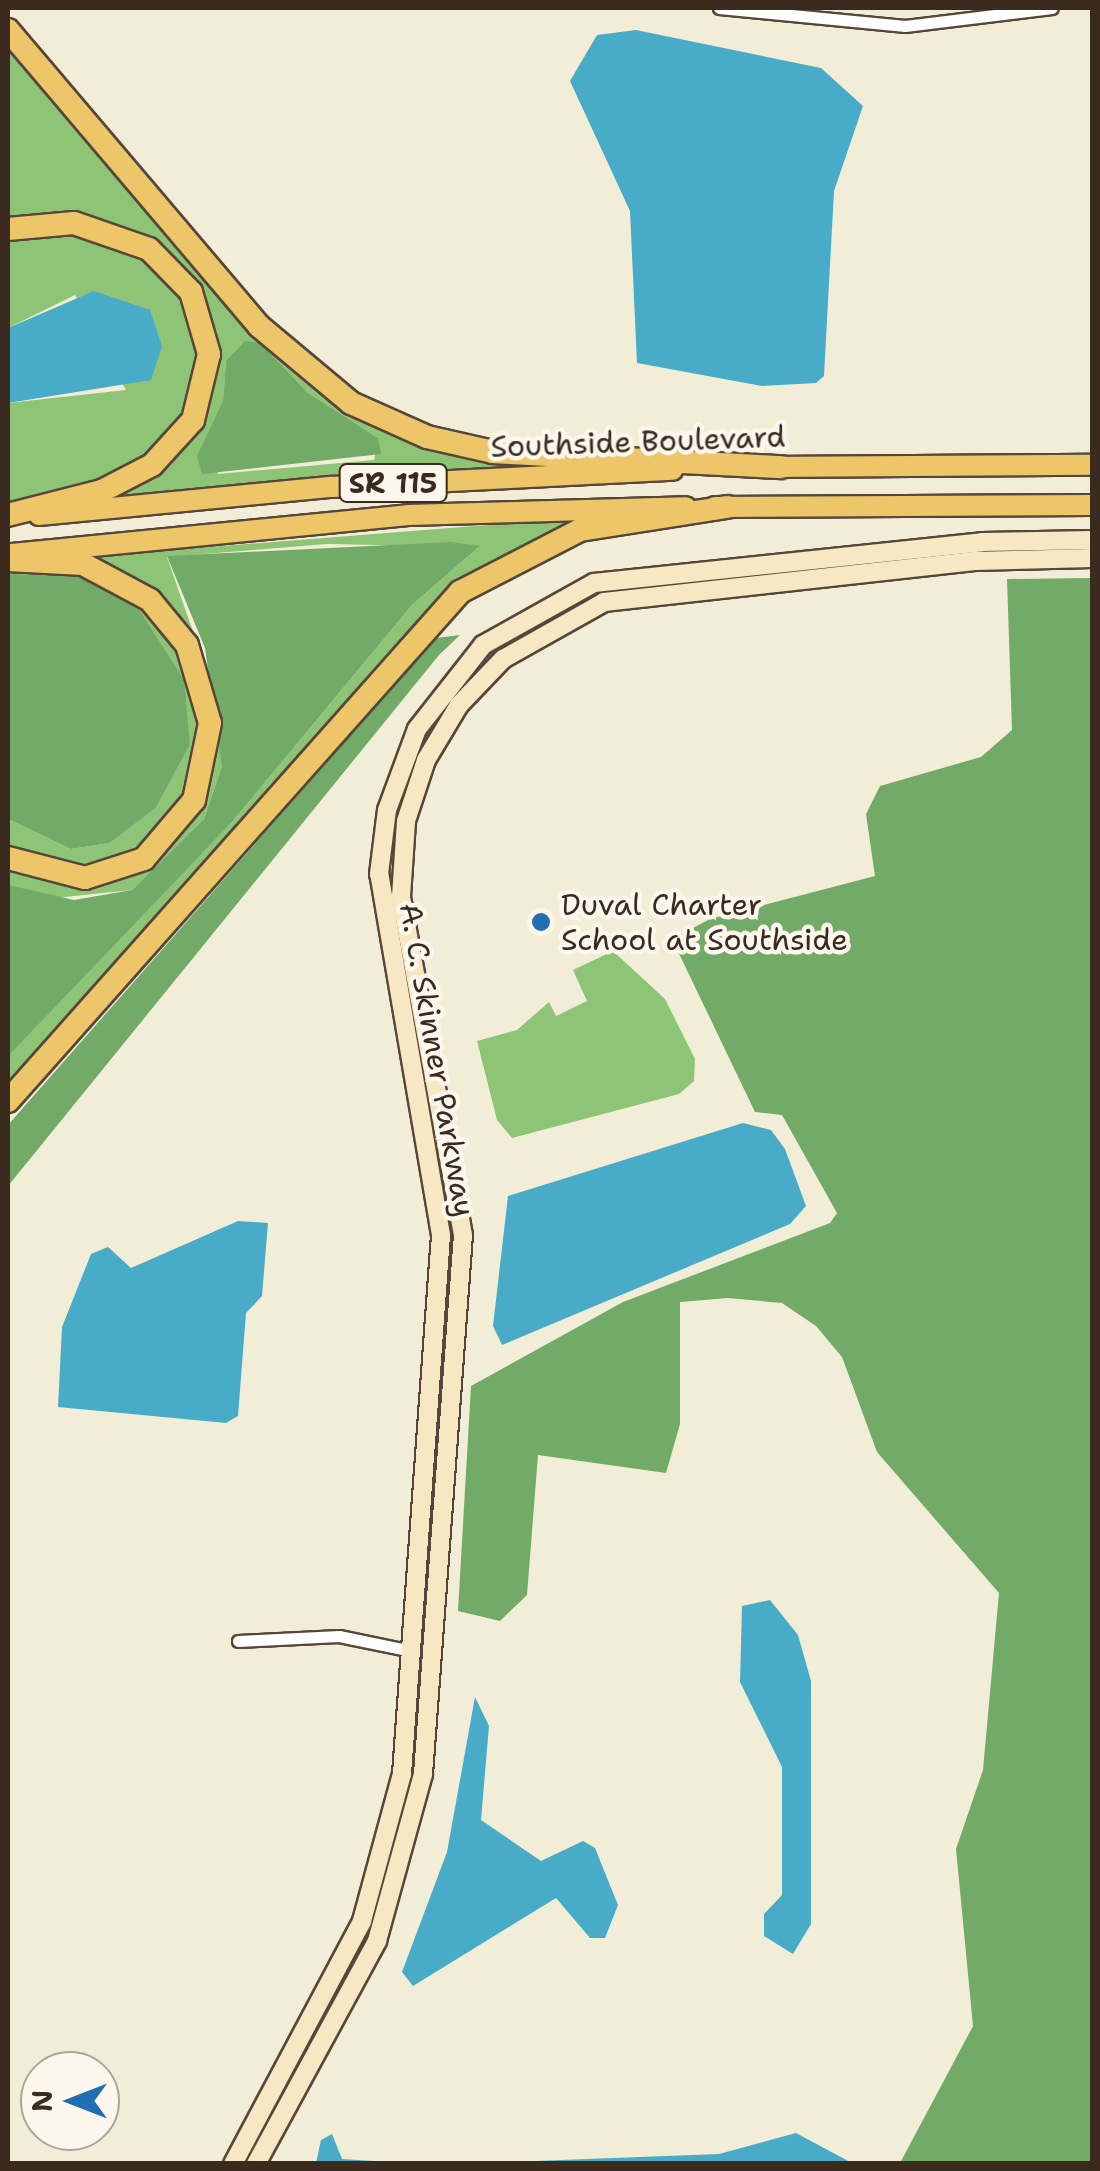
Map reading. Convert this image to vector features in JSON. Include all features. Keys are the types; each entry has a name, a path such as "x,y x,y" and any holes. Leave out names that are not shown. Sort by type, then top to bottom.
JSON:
{"highway":[{"path":"8,30 267,334 351,403 426,437 493,452 781,467"},
{"path":"8,229 74,223 148,249 191,292 209,354 200,407 152,466 102,491 8,517"},
{"name":"Southside Boulevard","path":"8,517 390,483 781,467 1092,466"},
{"name":"SR 115","path":"8,557 422,514 1092,505"},
{"path":"8,1101 460,592 580,530 727,507"},
{"path":"8,557 83,564 150,600 196,663 210,723 194,800 144,859 85,878 8,858"}],"main road":[{"name":"A. C. Skinner Parkway","path":"234,2164 378,1879 402,1774 441,1235 381,916 383,830 399,768 440,693 500,632 560,596 656,572 1092,540"},
{"name":"A. C. Skinner Parkway","path":"256,2164 377,1941 423,1774 463,1235 403,918 406,821 426,760 470,690 568,616 667,590 1092,558"},
{"path":"560,596 568,616"}],"street":[{"path":"719,8 812,14 832,22 953,26 1052,8"},
{"path":"832,22 833,8"},
{"path":"238,1641 339,1636 412,1651"}],"green space":[{"path":"8,37 275,350 349,407 544,463 116,495 210,391 189,273 104,219 8,221","holes":["260,344 307,392 378,438 374,460 218,474 226,361"]},
{"path":"59,229 132,247 168,272 201,335 188,418 125,475 8,507 8,403 126,390 75,295 8,328 8,236"},
{"path":"245,341 260,343 307,392 378,438 381,454 202,474 197,456 223,401 226,361"},
{"path":"591,517 491,565 8,1094 8,1056 24,1035 232,822 412,605 479,547 327,544 167,557 221,712 222,766 204,819 132,890 45,899 8,885 8,864 117,877 212,766 191,637 81,557"},
{"path":"451,542 480,546 412,605 232,822 8,1056 8,885 74,900 132,890 204,819 222,766 205,648 167,556"},
{"path":"8,566 58,567 123,588 184,645 204,750 165,835 99,871 8,851 8,819 71,849 110,843 156,808 190,745 135,603 8,574"},
{"path":"8,574 80,577 135,603 184,680 190,745 156,808 110,843 71,849 8,819"},
{"path":"1092,578 1092,2163 900,2163 973,2026 956,1849 983,1770 999,1593 877,1452 842,1357 816,1326 782,1303 728,1298 680,1302 680,1424 666,1473 538,1455 527,1595 500,1621 458,1611 471,1386 623,1302 830,1223 837,1213 782,1115 755,1112 672,939 710,919 875,876 866,814 880,786 981,757 1012,730 1007,579"},
{"path":"460,635 439,655 8,1186 8,1125 436,638"},
{"path":"613,951 665,999 695,1059 694,1081 679,1094 512,1138 497,1120 477,1041 517,1030 549,1002 556,1016 587,1001 573,970"}],"water":[{"path":"636,30 821,68 863,106 834,191 824,376 816,383 762,386 637,363 630,211 570,81 597,35"},
{"path":"94,291 150,310 162,346 151,380 8,403 8,328"},
{"path":"743,1123 771,1130 785,1149 806,1206 790,1224 502,1345 493,1326 508,1196"},
{"path":"238,1221 268,1223 262,1296 246,1313 238,1416 226,1423 58,1407 62,1327 91,1254 108,1247 131,1268"},
{"path":"770,1600 798,1635 811,1681 811,1924 793,1954 764,1936 764,1914 782,1895 782,1767 740,1682 742,1606"},
{"path":"475,1697 489,1726 481,1820 541,1861 583,1841 595,1848 618,1905 605,1938 590,1938 556,1898 413,1986 402,1972 447,1852"},
{"path":"796,2133 852,2163 485,2163 719,2154"},
{"path":"332,2134 342,2159 406,2163 316,2163 321,2140"}],"place":[{"name":"Duval Charter School at Southside","path":"541,922"}]}
